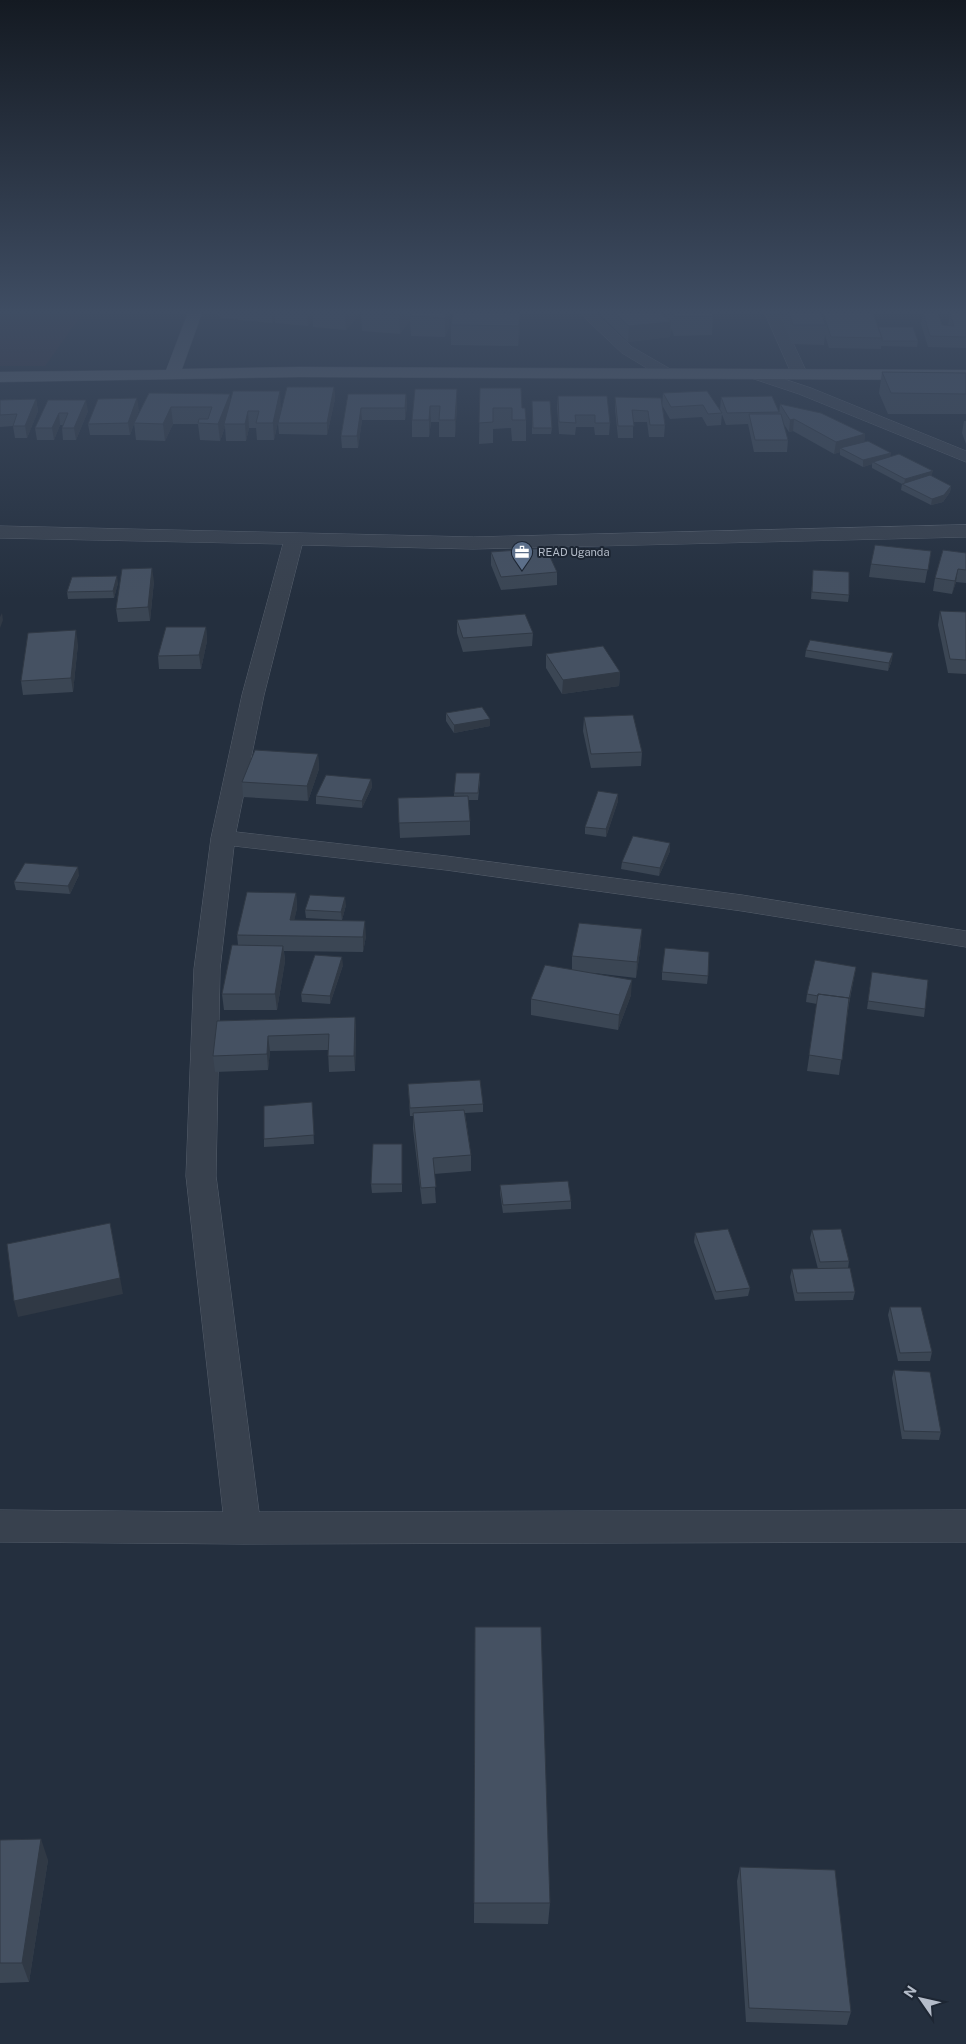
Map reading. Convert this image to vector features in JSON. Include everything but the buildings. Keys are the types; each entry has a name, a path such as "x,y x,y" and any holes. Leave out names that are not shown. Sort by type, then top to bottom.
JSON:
{"street":[{"path":"849,408 966,456"},
{"path":"0,532 473,543 966,531"},
{"path":"243,1528 201,1176 207,969 223,838 253,695 294,538"},
{"path":"223,838 446,863 742,903 966,940"},
{"path":"0,1526 243,1528 966,1526"}],"place":[{"name":"READ Uganda","path":"522,571"}]}
